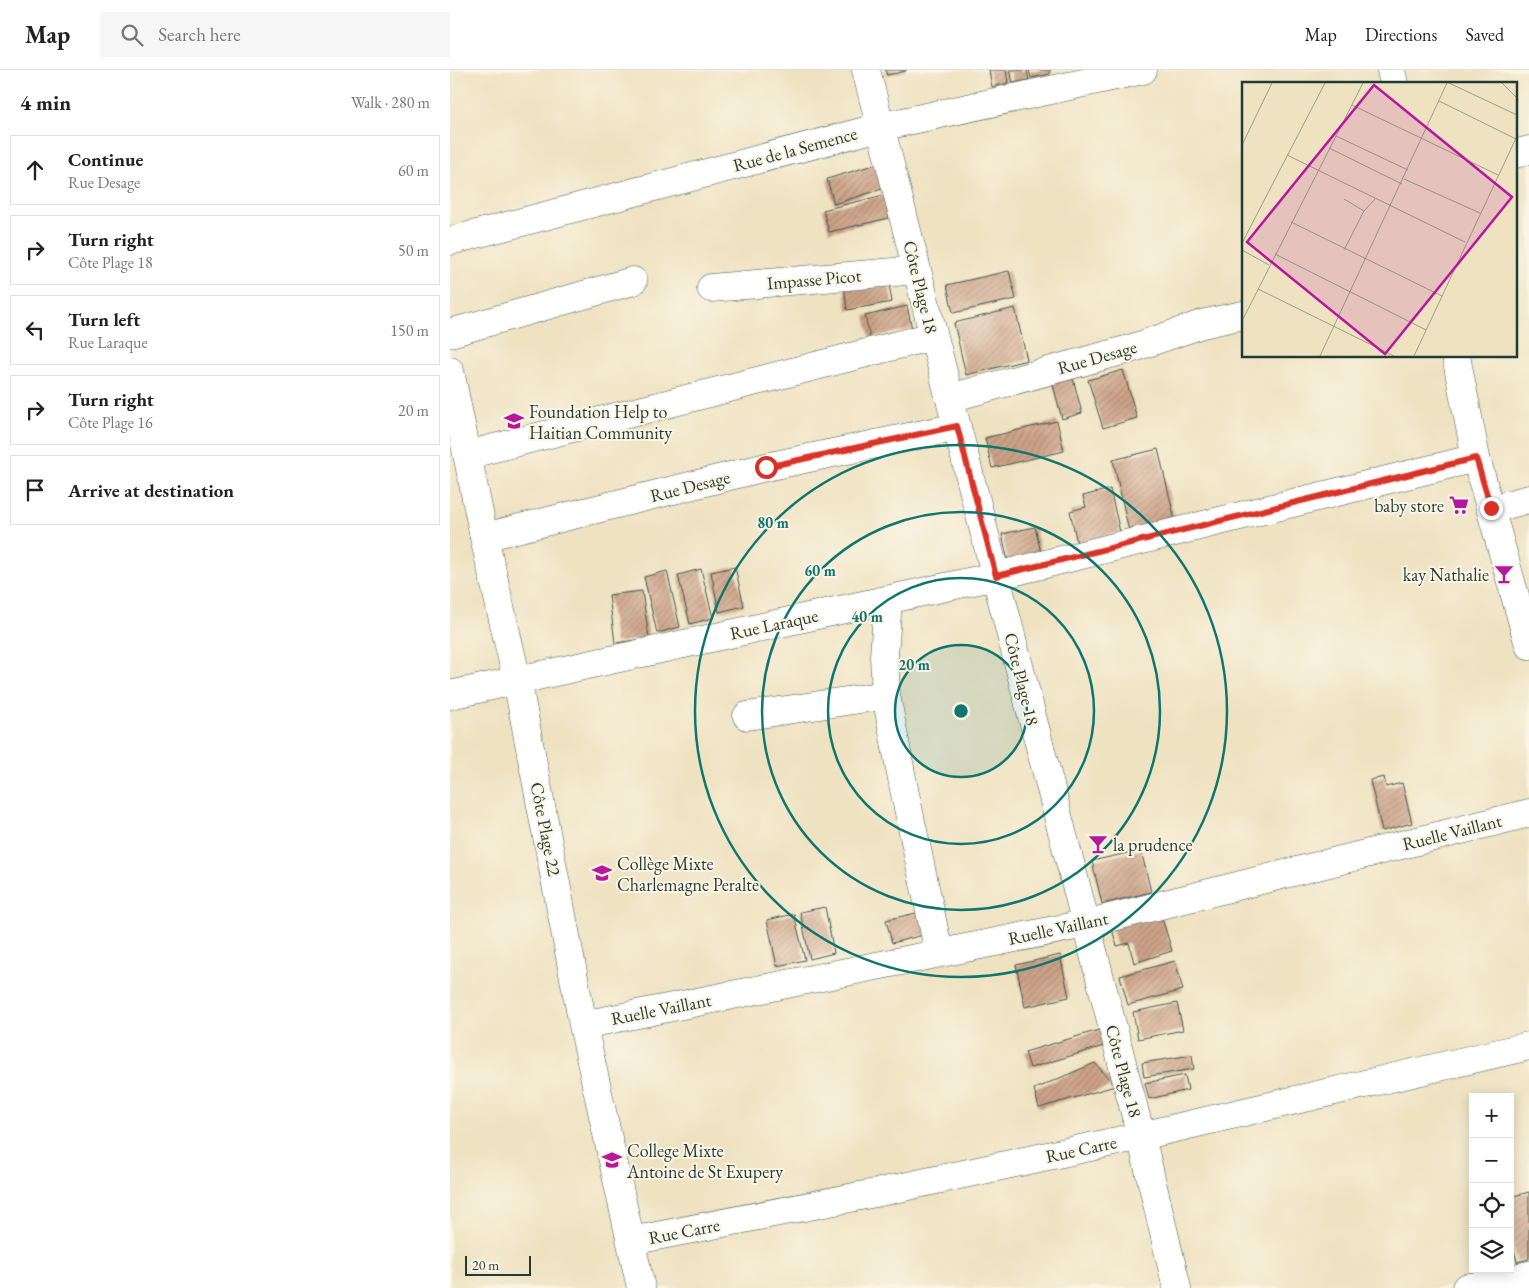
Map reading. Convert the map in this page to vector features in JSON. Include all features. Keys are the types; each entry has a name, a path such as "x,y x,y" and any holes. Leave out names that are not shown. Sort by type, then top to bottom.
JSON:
{"street":[{"name":"Côte Plage 18","path":"866,70 933,336 1141,1136 1177,1288"},
{"name":"Rue de la Semence","path":"450,241 880,127 1144,70"},
{"path":"1516,154 1529,150"},
{"name":"Impasse Picot","path":"711,288 917,270"},
{"path":"450,333 634,281"},
{"name":"Rue Desage","path":"950,398 1132,348 1202,324 1242,314"},
{"path":"467,455 933,336"},
{"path":"1456,358 1476,458 1529,645"},
{"name":"Côte Plage 22","path":"450,371 484,537 517,680 583,1025 641,1288"},
{"name":"Rue Desage","path":"484,537 766,467 957,426"},
{"name":"Rue Laraque","path":"450,695 996,576 1476,458"},
{"path":"1491,508 1529,499"},
{"path":"888,600 884,656 886,695 939,953"},
{"path":"748,716 886,695"},
{"name":"Ruelle Vaillant","path":"583,1025 1085,924 1529,813"},
{"name":"Rue Carre","path":"631,1241 880,1192 1141,1136 1529,1046"},
{"path":"1466,1288 1529,1275"}],"building":[{"path":"885,70 906,70 906,71 887,75"},
{"path":"989,70 1006,70 1008,83 992,87"},
{"path":"1010,70 1027,70 1029,80 1013,83"},
{"path":"1029,70 1050,70 1050,74 1031,78"},
{"path":"877,164 885,188 834,204 827,179"},
{"path":"884,195 889,218 829,232 823,210"},
{"path":"1009,271 1016,299 953,313 947,285"},
{"path":"888,278 892,302 847,310 844,285"},
{"path":"907,306 912,329 870,338 865,316"},
{"path":"1015,308 1027,360 966,375 954,323"},
{"path":"1123,370 1137,418 1103,428 1088,380"},
{"path":"1071,371 1082,413 1062,419 1051,377"},
{"path":"1057,421 1064,451 992,468 985,438"},
{"path":"1158,449 1175,520 1129,531 1113,460"},
{"path":"1110,489 1120,532 1077,543 1070,511 1086,507 1083,496"},
{"path":"1035,527 1041,553 1008,561 1002,534"},
{"path":"735,567 744,606 719,612 711,572"},
{"path":"701,569 713,618 690,624 678,575"},
{"path":"667,571 680,627 657,633 644,577"},
{"path":"642,591 649,638 615,643 609,595"},
{"path":"1384,777 1386,787 1402,783 1412,823 1382,831 1370,780"},
{"path":"1141,850 1151,892 1102,904 1092,861"},
{"path":"825,907 834,953 810,959 800,912"},
{"path":"925,911 931,933 892,943 886,920"},
{"path":"1160,911 1172,951 1134,963 1129,943 1117,946 1111,926"},
{"path":"794,914 805,960 777,966 767,920"},
{"path":"1060,955 1069,997 1025,1007 1016,965"},
{"path":"1175,961 1183,990 1128,1005 1120,976"},
{"path":"1177,1003 1183,1030 1138,1039 1133,1012"},
{"path":"1102,1029 1107,1045 1030,1068 1025,1052"},
{"path":"1192,1055 1194,1069 1144,1077 1142,1063"},
{"path":"1095,1063 1115,1086 1039,1108 1034,1089"},
{"path":"1185,1075 1188,1090 1149,1099 1145,1083"},
{"path":"1529,1192 1529,1259 1517,1262 1514,1250 1514,1196"}],"place":[{"name":"Foundation Help to Haitian Community","path":"514,421"},
{"name":"baby store","path":"1459,505"},
{"name":"kay Nathalie","path":"1504,574"},
{"name":"la prudence","path":"1098,844"},
{"name":"Collège Mixte Charlemagne Peralte","path":"602,873"},
{"name":"College Mixte Antoine de St Exupery","path":"612,1160"}],"route":[{"path":"766,467 957,426 996,576 1476,458 1491,508"}]}
